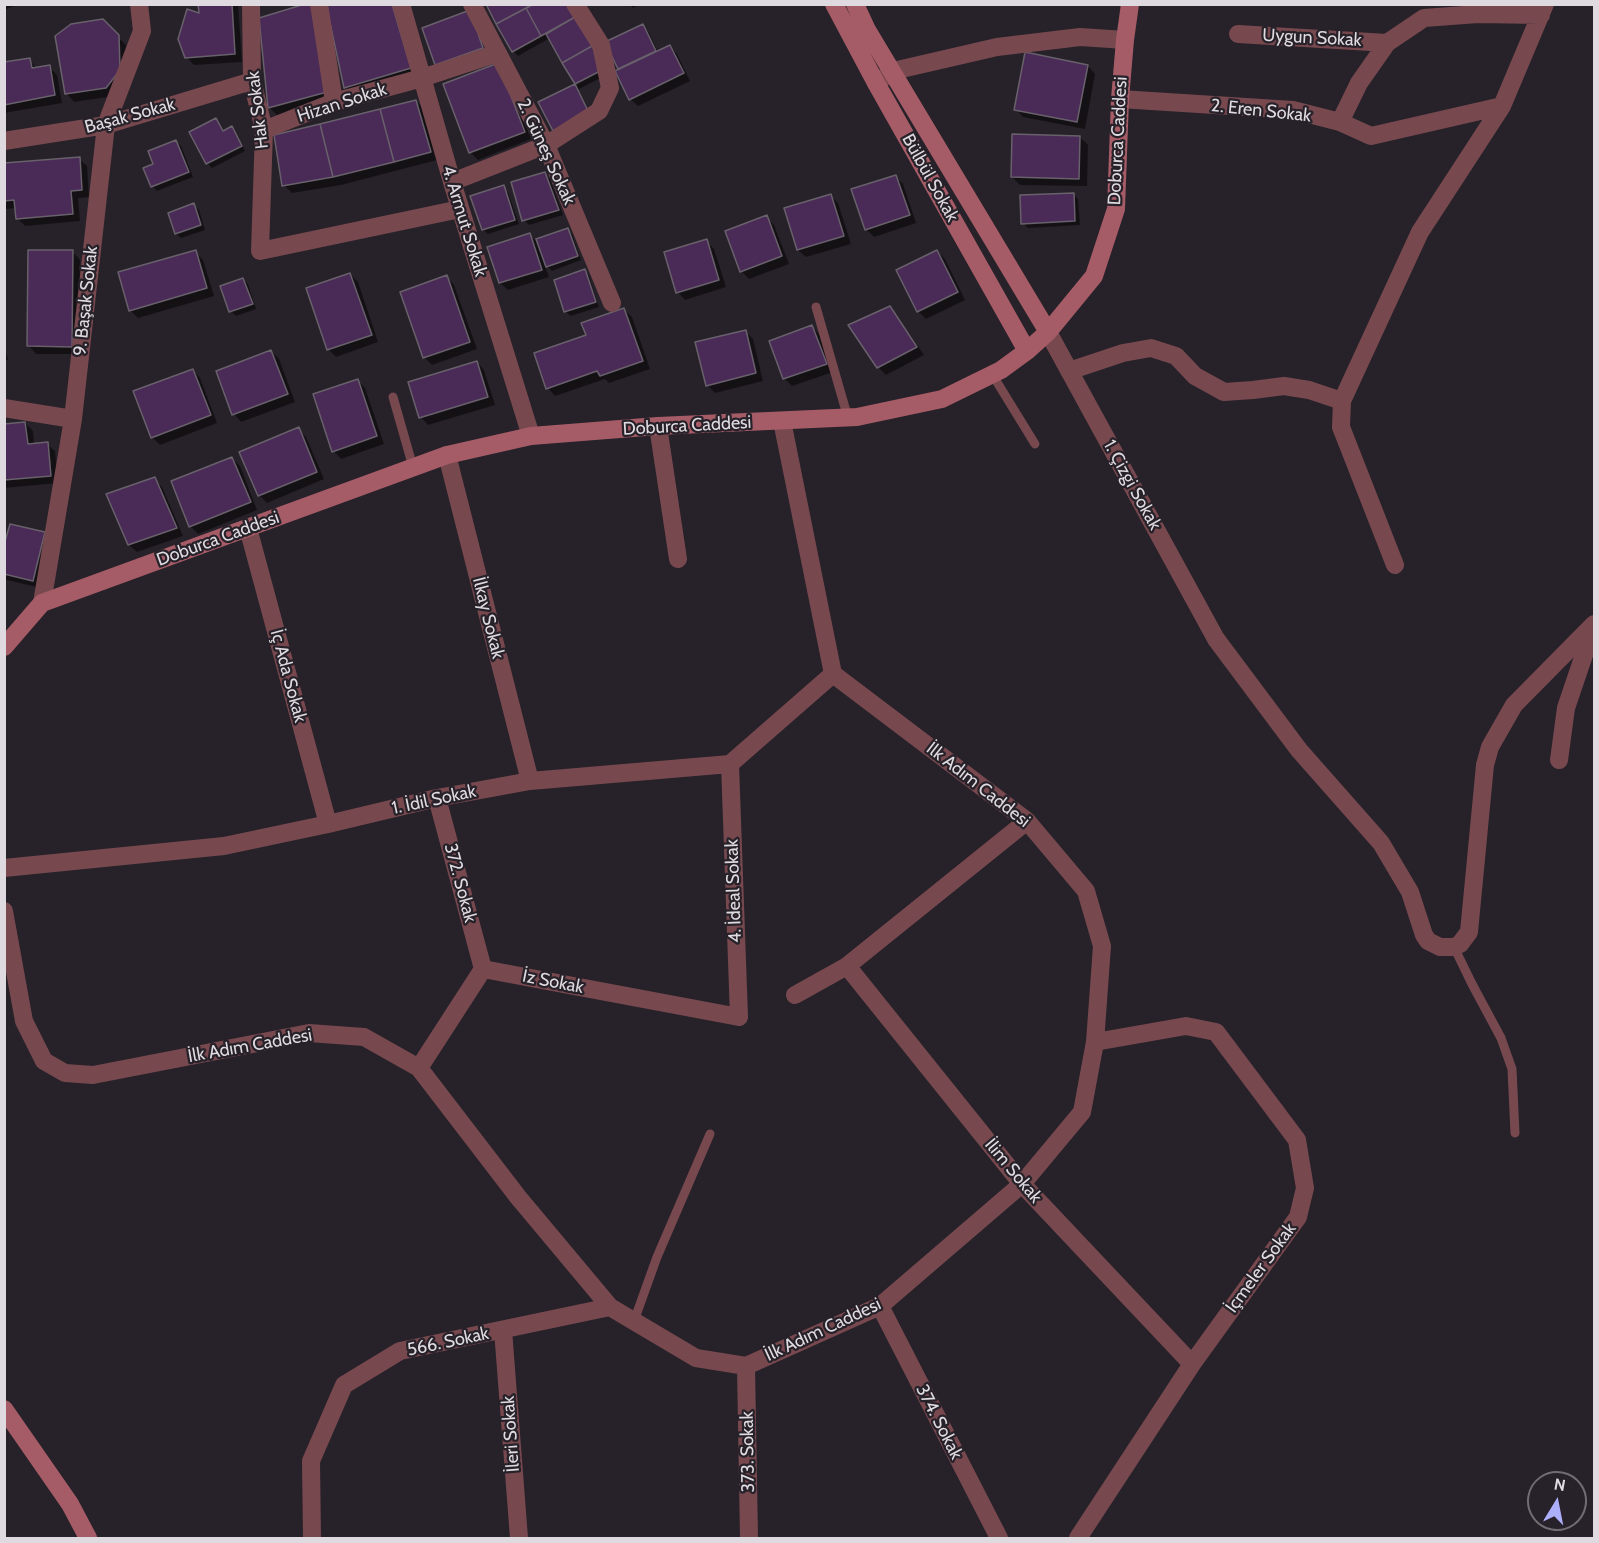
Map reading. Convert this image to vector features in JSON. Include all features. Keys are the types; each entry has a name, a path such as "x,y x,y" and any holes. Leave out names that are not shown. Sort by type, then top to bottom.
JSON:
{"main road":[{"name":"Bülbül Sokak","path":"834,4 1027,351"},
{"name":"Bülbül Sokak","path":"855,4 867,30 1048,332"},
{"name":"Doburca Caddesi","path":"4,647 42,603 447,455 531,436 658,426 857,417 942,399 1001,370 1048,332 1094,276 1116,209 1120,99 1130,4"},
{"path":"4,1409 70,1504 88,1539"}],"street":[{"name":"9. Başak Sokak","path":"42,603 73,419 106,125 142,31 139,4"},
{"path":"319,4 334,102"},
{"name":"4. Armut Sokak","path":"401,4 452,182 531,436"},
{"name":"2. Güneş Sokak","path":"472,4 546,145 612,303"},
{"path":"452,182 546,145 599,111 610,88 601,45 575,4"},
{"name":"Hak Sokak","path":"253,5 252,81 264,130 260,251 460,208"},
{"path":"1340,122 1359,83 1387,43 1424,18 1543,10 1502,106 1420,232 1342,401 1341,427 1395,565"},
{"name":"Uygun Sokak","path":"1238,34 1387,43"},
{"path":"876,83 893,71 997,46 1080,37 1125,40"},
{"name":"Hizan Sokak","path":"264,130 334,102 422,78 498,53"},
{"name":"Başak Sokak","path":"4,141 106,125 252,81"},
{"name":"2. Eren Sokak","path":"1120,99 1293,110 1340,122 1371,136 1502,106"},
{"name":"1. Çizgi Sokak","path":"1048,332 1216,639 1299,750 1381,843 1410,892 1428,941 1440,947 1454,947"},
{"path":"1070,371 1123,353 1151,348 1176,356 1195,376 1224,392 1284,386 1309,390 1342,401"},
{"path":"4,408 73,419"},
{"path":"730,765 833,674 782,421"},
{"path":"658,426 678,559"},
{"name":"İlkay Sokak","path":"447,455 530,781"},
{"name":"İç Ada Sokak","path":"248,528 328,824"},
{"path":"1454,947 1466,938 1469,932 1485,765 1490,747 1515,705 1594,624"},
{"path":"1559,760 1566,708 1587,643 1594,633"},
{"name":"İlk Adım Caddesi","path":"4,911 24,1021 44,1061 65,1073 93,1075 309,1033 364,1037 419,1068 518,1197 610,1307 696,1358 746,1366 880,1306 1022,1184 1082,1112 1095,1042 1102,946 1086,891 1027,821 833,674"},
{"name":"1. İdil Sokak","path":"4,868 224,846 437,798 530,781 730,765"},
{"name":"4. İdeal Sokak","path":"730,765 739,1017"},
{"name":"372. Sokak","path":"437,798 483,969"},
{"path":"795,995 848,966 1027,821"},
{"name":"İlim Sokak","path":"848,966 1022,1184 1192,1364"},
{"path":"419,1068 483,969"},
{"name":"İz Sokak","path":"483,969 739,1017"},
{"name":"İçmeler Sokak","path":"1078,1539 1192,1364 1298,1217 1305,1188 1297,1140 1216,1032 1186,1026 1095,1042"},
{"name":"374. Sokak","path":"880,1306 999,1539"},
{"name":"566. Sokak","path":"312,1539 311,1461 344,1385 400,1351 610,1307"},
{"name":"İleri Sokak","path":"503,1330 519,1539"},
{"name":"373. Sokak","path":"746,1366 749,1539"}],"lane":[{"path":"816,306 848,418"},
{"path":"992,374 1035,444"},
{"path":"393,397 413,467"},
{"path":"1454,947 1501,1038 1512,1069 1515,1133"},
{"path":"634,1321 657,1257 710,1134"}],"building":[{"path":"198,4 232,4 235,54 185,58 178,39 187,9 199,13"},
{"path":"312,4 327,92 268,108 259,18"},
{"path":"326,4 392,4 411,68 344,88"},
{"path":"486,4 531,4 532,5 496,24"},
{"path":"533,4 568,4 575,17 541,36 526,8"},
{"path":"526,8 541,36 512,52 496,24"},
{"path":"470,10 483,48 435,65 422,28"},
{"path":"575,17 592,46 562,63 546,34"},
{"path":"103,19 119,35 120,70 106,88 65,94 55,36 71,24"},
{"path":"643,24 656,51 618,69 605,42"},
{"path":"670,45 684,73 629,100 615,71"},
{"path":"592,46 604,69 575,84 562,63"},
{"path":"1025,52 1088,65 1077,122 1014,110"},
{"path":"30,58 32,68 50,65 55,95 4,105 4,62"},
{"path":"498,63 525,132 469,153 443,84"},
{"path":"575,84 589,113 553,131 538,102"},
{"path":"416,100 431,152 394,162 380,109"},
{"path":"380,109 394,162 333,177 320,124"},
{"path":"216,118 223,131 232,126 242,146 206,164 189,132"},
{"path":"320,124 333,177 282,186 274,135"},
{"path":"1012,134 1080,136 1079,179 1011,177"},
{"path":"176,140 189,172 151,187 143,168 153,164 148,151"},
{"path":"80,157 82,190 71,191 73,214 16,219 14,200 4,201 4,163"},
{"path":"545,172 559,210 522,221 511,182"},
{"path":"896,175 910,215 865,230 851,189"},
{"path":"504,185 515,220 482,230 470,196"},
{"path":"1074,193 1075,221 1021,224 1020,195"},
{"path":"831,194 844,236 797,250 784,208"},
{"path":"194,203 201,225 175,234 168,213"},
{"path":"767,215 782,256 740,272 725,231"},
{"path":"568,228 578,256 546,267 536,239"},
{"path":"530,233 542,270 499,283 487,247"},
{"path":"707,239 719,280 676,293 664,252"},
{"path":"28,250 73,250 72,347 27,346"},
{"path":"196,250 207,288 129,311 118,272"},
{"path":"937,250 958,292 917,312 896,270"},
{"path":"585,269 596,302 564,312 554,280"},
{"path":"350,273 372,335 327,350 306,288"},
{"path":"447,275 470,342 423,358 400,292"},
{"path":"243,278 253,304 229,312 220,286"},
{"path":"890,306 917,347 877,368 848,325"},
{"path":"624,308 643,361 600,376 597,371 546,389 534,353 586,335 581,323"},
{"path":"812,325 827,364 783,379 769,341"},
{"path":"746,330 756,373 706,386 695,342"},
{"path":"271,350 288,394 232,415 216,371"},
{"path":"477,361 488,397 419,418 408,382"},
{"path":"193,369 211,415 151,438 133,391"},
{"path":"358,379 377,436 332,452 313,394"},
{"path":"25,422 28,444 48,442 51,476 4,480 4,424"},
{"path":"299,427 317,472 258,496 239,452"},
{"path":"232,457 251,502 189,527 171,481"},
{"path":"155,477 177,528 128,545 106,494"},
{"path":"10,524 45,532 33,581 4,574 4,545"}]}
